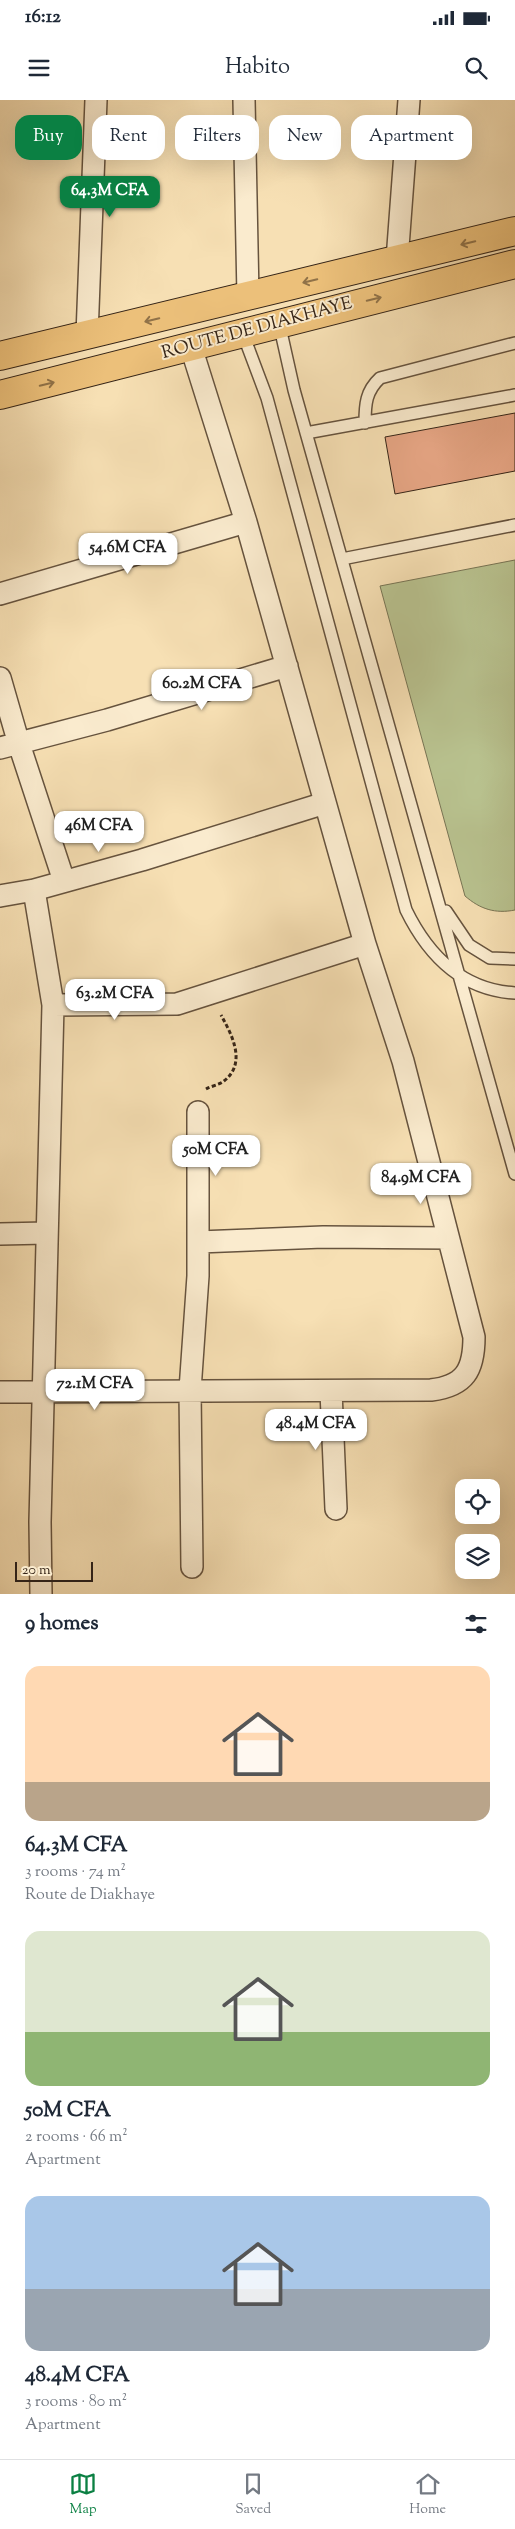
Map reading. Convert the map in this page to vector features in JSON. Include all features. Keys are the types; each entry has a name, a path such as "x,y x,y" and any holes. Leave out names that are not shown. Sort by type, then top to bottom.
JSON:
{"main road":[{"name":"ROUTE DE DIAKHAYE","path":"0,356 515,231"},
{"name":"ROUTE DE DIAKHAYE","path":"0,396 243,334 279,322 515,264"}],"street":[{"path":"87,335 96,100"},
{"path":"244,100 248,296"},
{"path":"397,260 409,100"},
{"path":"0,1392 44,1394 190,1390 331,1391 439,1389 447,1388 466,1374 472,1360 474,1337 403,1061 365,944 246,522 191,347"},
{"path":"0,594 246,522"},
{"path":"9,746 286,666"},
{"path":"0,678 9,746 64,881"},
{"path":"0,896 34,890 142,860 326,803"},
{"path":"34,890 53,1005 40,1522 42,1594"},
{"path":"53,1005 122,1002 178,1004 365,944"},
{"path":"192,1567 190,1390 197,1308 199,1242 198,1112"},
{"path":"0,1234 46,1233"},
{"path":"199,1242 323,1237 448,1238"},
{"path":"331,1391 336,1509"}],"lane":[{"path":"279,322 306,433 438,895 515,1174"},
{"path":"243,334 267,398 406,910 425,943 440,961 461,978 483,987 515,993"},
{"path":"365,422 365,402 372,386 380,378 515,343"},
{"path":"306,433 515,395"},
{"path":"342,559 515,525"},
{"path":"438,895 469,945 490,958 515,959"}],"path":[{"path":"198,1112 198,1093 223,1082 233,1072 238,1056 231,1032 210,995"}],"green space":[{"path":"515,560 515,910 494,911 476,904 465,896 380,586"}],"building":[{"path":"515,413 515,471 395,494 385,437"}]}
